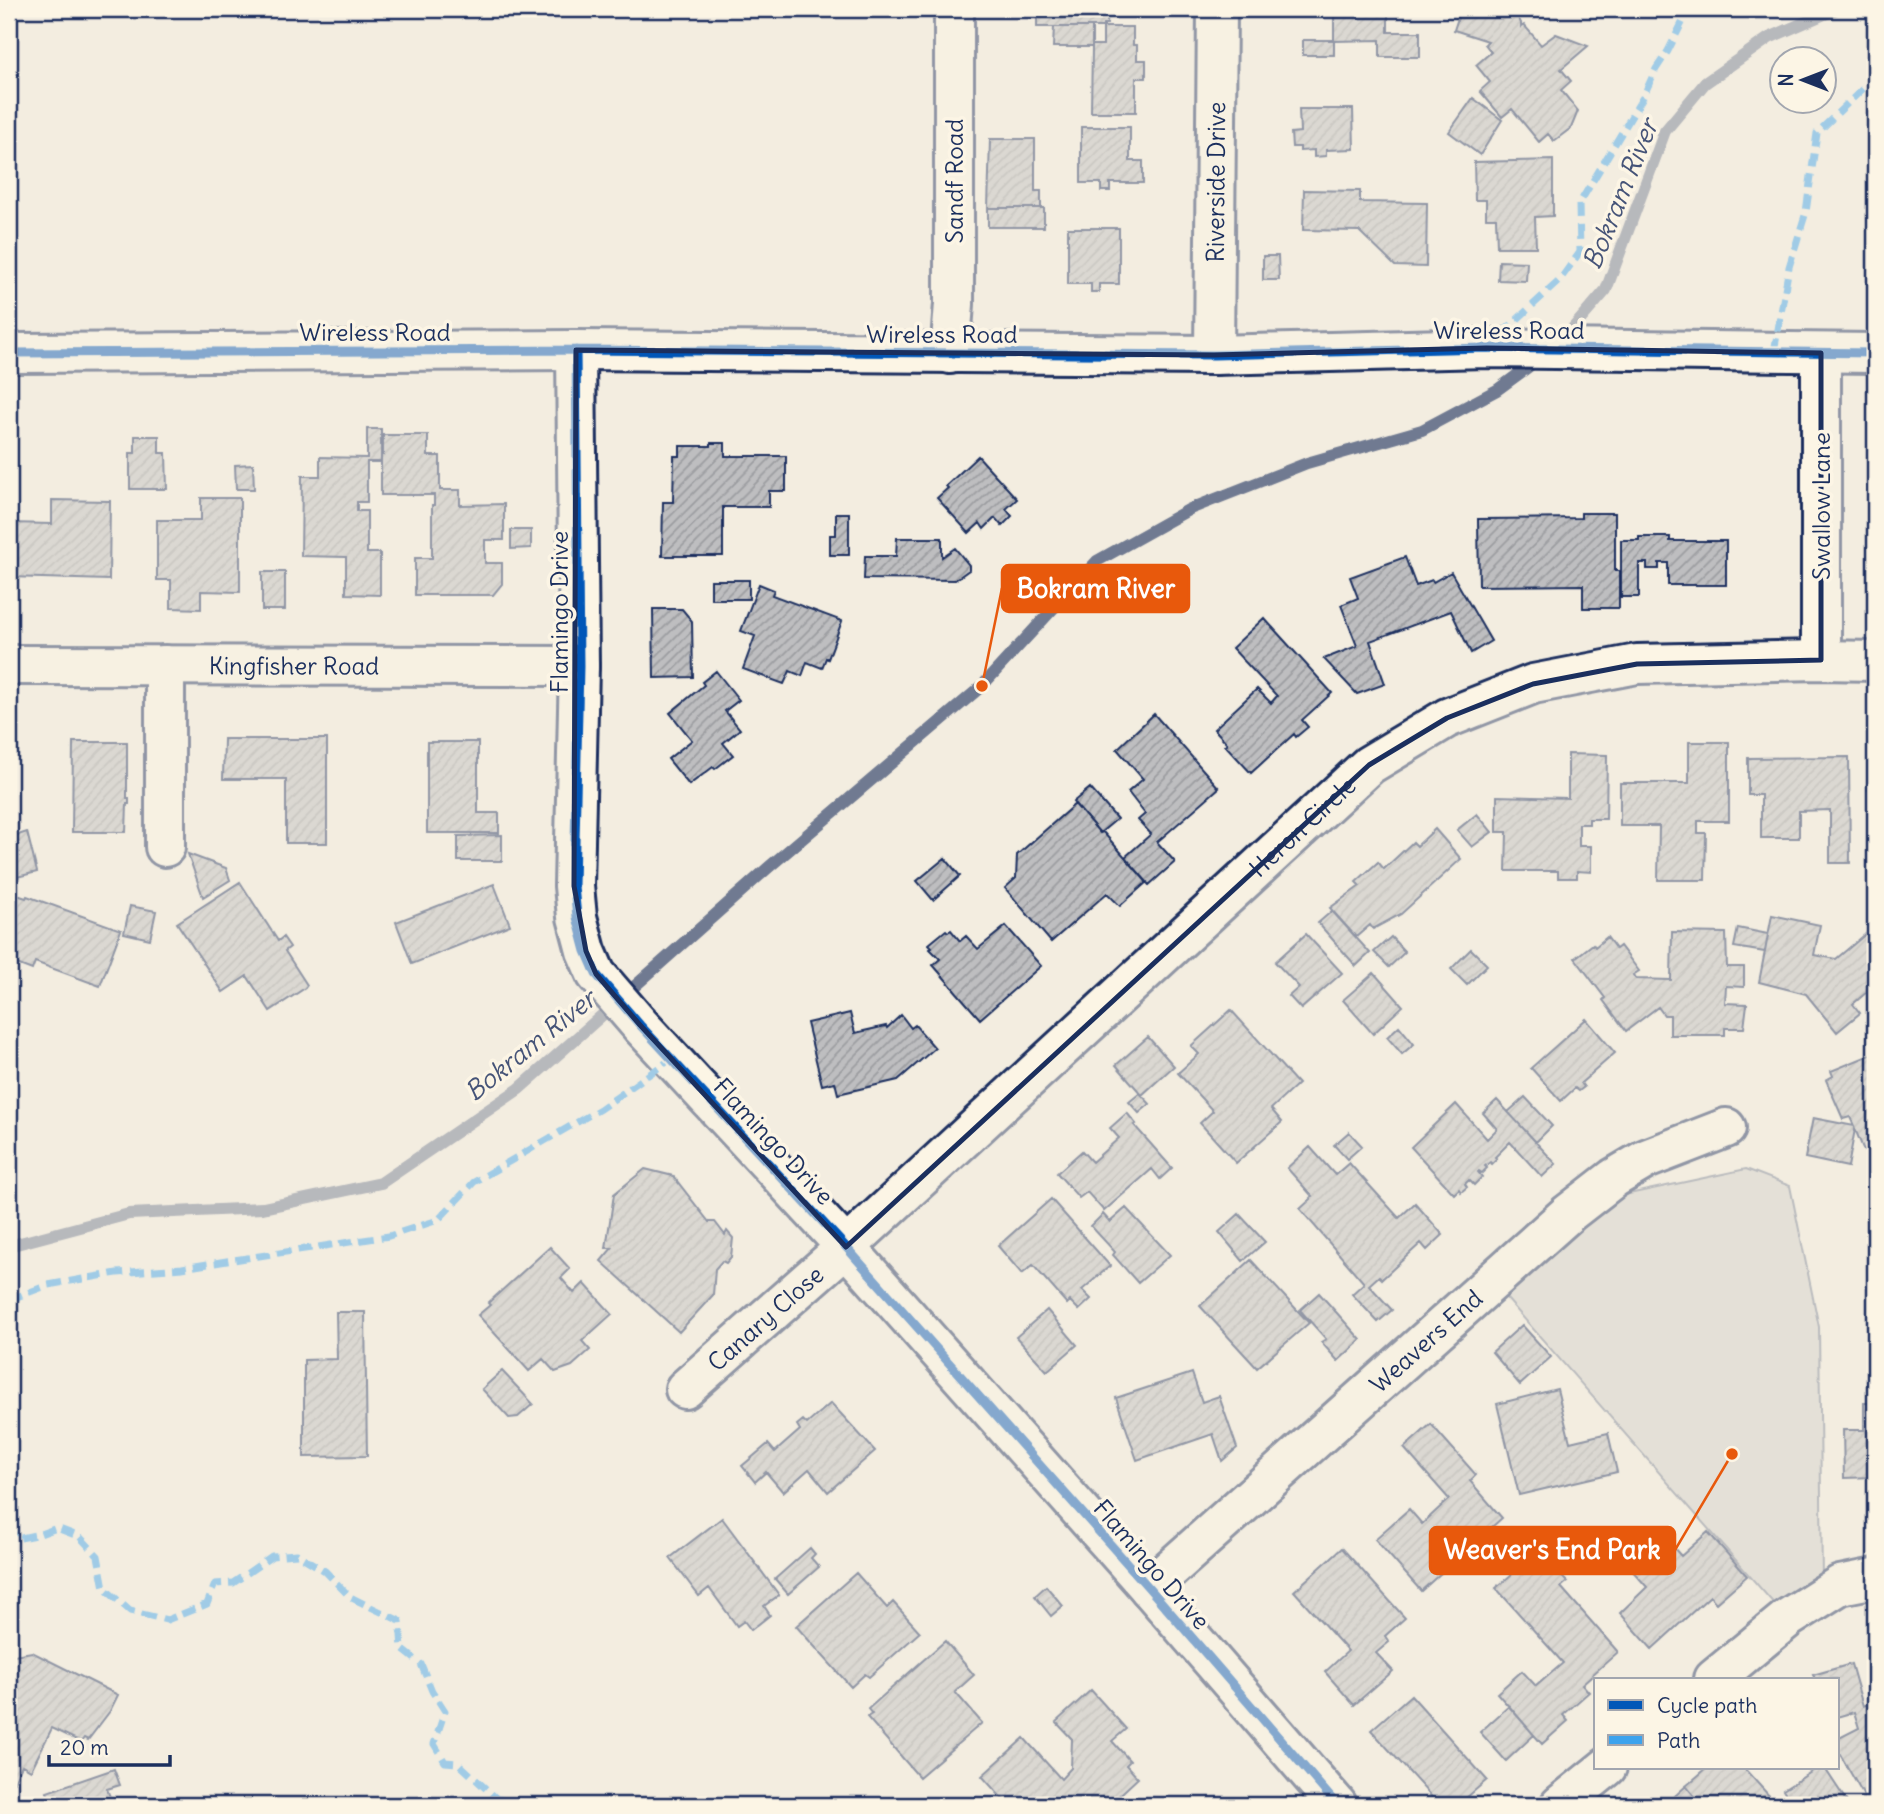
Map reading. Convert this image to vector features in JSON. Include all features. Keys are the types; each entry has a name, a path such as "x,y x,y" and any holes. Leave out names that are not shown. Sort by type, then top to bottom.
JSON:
{"street":[{"name":"Sandf Road","path":"950,354 954,304 954,9"},
{"name":"Riverside Drive","path":"1214,355 1217,9"},
{"name":"Wireless Road","path":"9,352 576,350 1214,355 1479,348 1875,353"},
{"name":"Flamingo Drive","path":"576,350 579,666 574,886 586,951 596,974 846,1247 1149,1588 1337,1805"},
{"name":"Swallow Lane","path":"1821,353 1821,660"},
{"name":"Heron Circle","path":"846,1247 1369,765 1447,718 1533,684 1637,664 1875,661"},
{"name":"Kingfisher Road","path":"9,665 579,666"},
{"path":"165,665 165,847"},
{"name":"Weavers End","path":"1149,1588 1569,1213 1614,1178 1646,1159 1726,1128"},
{"name":"Canary Close","path":"685,1389 846,1247"},
{"path":"1715,1678 1788,1618 1840,1584 1875,1578"},
{"path":"1560,1805 1605,1769"}],"highlighted area":[{"path":"1486,348 1821,353 1821,660 1637,664 1533,684 1447,718 1369,765 846,1247 640,1025 596,974 586,951 574,886 576,350 1214,355"}],"shaded area":[{"path":"1746,1169 1790,1186 1819,1327 1822,1581 1776,1606 1500,1291 1615,1197"}],"building":[{"path":"1037,9 1108,9 1107,24 1103,24 1103,27 1037,27"},
{"path":"1334,9 1388,9 1388,32 1420,32 1420,57 1380,57 1380,40 1334,41 1334,55 1303,55 1303,40 1334,40"},
{"path":"1461,9 1500,9 1516,14 1521,27 1524,25 1541,45 1556,34 1588,46 1561,69 1571,81 1561,90 1578,111 1571,128 1554,141 1548,134 1539,142 1512,109 1502,117 1480,91 1490,82 1476,65 1491,52 1485,44 1488,41 1454,30"},
{"path":"1054,27 1092,27 1092,45 1103,45 1103,27 1133,27 1133,45 1137,45 1137,60 1146,60 1146,78 1136,78 1136,112 1091,112 1092,47 1053,47"},
{"path":"1473,98 1502,120 1480,155 1449,132"},
{"path":"1299,109 1353,109 1354,149 1326,150 1326,156 1314,157 1314,150 1300,151 1300,147 1292,147 1291,133 1300,132"},
{"path":"1081,127 1130,127 1130,161 1143,161 1143,183 1110,183 1110,191 1101,191 1101,183 1081,183"},
{"path":"990,139 1035,139 1035,191 1041,191 1041,208 988,208"},
{"path":"1553,160 1553,216 1535,217 1536,247 1497,247 1496,218 1486,218 1486,200 1475,200 1474,162"},
{"path":"1304,190 1360,191 1360,202 1427,203 1426,267 1395,266 1359,231 1303,230"},
{"path":"988,208 1044,208 1044,227 988,227"},
{"path":"1068,228 1119,228 1119,284 1099,284 1099,292 1091,292 1091,284 1068,284"},
{"path":"1263,256 1278,256 1279,280 1263,280"},
{"path":"1499,261 1527,262 1526,281 1498,280"},
{"path":"367,429 381,429 381,462 367,462 367,502 357,502 357,511 367,511 367,553 380,553 380,595 346,594 346,557 301,556 302,476 320,476 320,457 367,458"},
{"path":"383,435 428,435 428,456 440,456 440,490 460,490 460,505 504,504 504,540 485,540 485,563 502,563 502,584 493,595 415,595 415,558 432,558 434,495 381,495"},
{"path":"135,436 159,436 159,453 166,453 167,489 130,489 130,453 135,453"},
{"path":"711,443 725,443 725,456 786,456 786,491 769,491 769,507 723,507 723,556 662,556 663,502 673,502 674,456 680,456 680,446 711,446"},
{"path":"978,456 1017,499 1006,509 1012,516 1002,526 995,518 984,529 980,523 969,533 937,498"},
{"path":"253,464 254,489 236,489 235,465"},
{"path":"201,498 240,498 240,592 201,591 201,609 171,608 171,580 157,580 157,520 201,520"},
{"path":"52,500 110,501 109,580 9,577 9,523 52,524"},
{"path":"836,513 849,513 849,555 830,555 830,535 836,535"},
{"path":"1581,513 1615,513 1615,571 1619,571 1619,608 1583,608 1583,585 1479,586 1478,519 1581,518"},
{"path":"511,530 531,530 531,548 511,549"},
{"path":"1639,537 1670,537 1670,541 1726,541 1726,585 1668,585 1668,563 1659,563 1659,569 1647,569 1647,563 1639,563 1639,597 1621,597 1621,540 1639,540"},
{"path":"897,538 942,538 942,557 955,548 969,565 969,570 955,580 864,579 865,556 896,556"},
{"path":"1405,557 1416,586 1432,580 1433,582 1451,572 1491,641 1471,653 1451,611 1370,641 1385,684 1357,694 1324,659 1357,646 1341,605 1358,598 1350,577"},
{"path":"262,572 285,572 285,610 262,610"},
{"path":"711,580 749,580 749,599 711,599"},
{"path":"759,584 774,590 772,595 842,621 822,668 807,662 802,676 790,671 784,684 743,669 755,636 741,631"},
{"path":"653,609 682,609 692,621 693,677 654,678"},
{"path":"1264,618 1332,693 1302,720 1308,727 1296,737 1294,734 1251,773 1214,729 1257,689 1271,703 1277,696 1232,648"},
{"path":"716,671 739,700 725,711 740,729 723,743 733,755 689,785 668,759 692,740 670,713 704,685 702,682"},
{"path":"1154,714 1219,788 1157,842 1175,862 1149,885 1125,857 1151,834 1138,820 1145,814 1128,792 1143,779 1117,749"},
{"path":"224,739 327,739 327,843 286,843 286,779 223,779"},
{"path":"73,742 127,742 129,804 126,832 72,832"},
{"path":"427,742 478,742 478,813 499,813 499,833 427,833"},
{"path":"1689,742 1729,742 1729,821 1698,821 1698,833 1706,833 1705,880 1658,880 1659,826 1620,826 1620,783 1689,783"},
{"path":"1568,754 1607,755 1606,819 1589,819 1589,824 1579,824 1579,846 1591,846 1591,872 1577,871 1577,878 1558,878 1558,871 1506,871 1507,832 1497,832 1497,796 1568,798"},
{"path":"1849,757 1850,863 1830,863 1830,810 1799,811 1799,838 1761,838 1761,795 1748,795 1748,758"},
{"path":"1868,764 1875,764 1875,790 1868,790"},
{"path":"1090,788 1117,819 1100,833 1073,802"},
{"path":"1075,804 1147,882 1120,906 1107,893 1051,942 1005,888 1016,878 1017,855"},
{"path":"1477,814 1492,832 1472,847 1457,830"},
{"path":"1435,829 1461,859 1401,914 1373,929 1370,925 1356,937 1330,908 1360,886 1356,882 1378,862 1384,869 1413,842 1417,846"},
{"path":"27,832 37,872 9,879 9,838"},
{"path":"502,835 502,861 458,861 458,836"},
{"path":"188,854 226,868 230,880 203,897"},
{"path":"945,858 960,876 933,900 917,881"},
{"path":"240,882 278,941 283,937 290,947 285,951 307,985 270,1011 247,976 223,992 177,923"},
{"path":"494,884 510,925 412,964 396,922"},
{"path":"11,893 26,898 27,896 121,930 100,986 35,962 32,970 9,961"},
{"path":"130,906 156,911 150,939 124,933"},
{"path":"1332,911 1370,953 1356,966 1318,923"},
{"path":"1772,915 1820,925 1814,955 1836,959 1867,933 1875,943 1875,985 1853,1004 1860,1013 1837,1032 1806,994 1759,982"},
{"path":"1006,926 1041,966 980,1019 933,965 940,959 930,949 932,947 929,944 946,930 951,930 960,941 966,936 978,949"},
{"path":"1738,928 1768,934 1765,952 1734,947"},
{"path":"1672,932 1726,933 1727,967 1744,967 1744,987 1726,986 1725,1003 1747,1004 1744,1028 1725,1028 1725,1035 1670,1035 1670,1015 1664,1015 1658,1007 1626,1031 1575,958 1607,937 1616,949 1620,946 1639,971 1633,975 1636,979 1671,980"},
{"path":"1306,934 1342,973 1301,1009 1289,996 1299,987 1275,962"},
{"path":"1391,937 1405,952 1389,967 1374,952"},
{"path":"1471,949 1487,965 1467,985 1451,969"},
{"path":"1374,973 1403,1006 1373,1034 1343,1000"},
{"path":"1231,1010 1298,1084 1271,1109 1282,1122 1236,1163 1200,1123 1213,1111 1178,1073 1199,1054 1191,1046"},
{"path":"850,1013 855,1033 886,1026 887,1028 901,1015 911,1028 915,1025 935,1048 898,1080 838,1094 835,1082 822,1085 807,1023"},
{"path":"1586,1019 1615,1053 1581,1083 1584,1087 1579,1091 1575,1088 1561,1101 1531,1068"},
{"path":"1399,1026 1414,1044 1402,1054 1387,1037"},
{"path":"1148,1037 1174,1066 1142,1095 1116,1065"},
{"path":"1875,1053 1875,1146 1864,1151 1855,1129 1848,1167 1805,1158 1813,1118 1854,1126 1850,1117 1843,1119 1826,1080 1833,1076 1831,1071"},
{"path":"1140,1093 1150,1104 1139,1113 1129,1102"},
{"path":"1525,1097 1552,1126 1536,1142 1508,1112"},
{"path":"1497,1100 1556,1164 1542,1177 1510,1142 1495,1157 1497,1159 1492,1164 1490,1162 1485,1166 1487,1168 1482,1173 1478,1172 1482,1177 1474,1185 1469,1180 1465,1184 1467,1187 1454,1194 1411,1147 1456,1104 1487,1139 1497,1129 1483,1113"},
{"path":"1127,1113 1136,1124 1134,1125 1172,1168 1160,1179 1152,1169 1104,1211 1087,1192 1079,1198 1057,1173 1082,1151 1092,1162 1119,1138 1110,1128"},
{"path":"1349,1132 1362,1146 1347,1159 1334,1145"},
{"path":"1310,1147 1335,1175 1349,1163 1399,1218 1415,1203 1443,1235 1427,1250 1421,1243 1382,1279 1379,1276 1369,1285 1392,1310 1378,1322 1352,1294 1364,1283 1300,1209 1312,1196 1287,1168"},
{"path":"645,1169 673,1176 709,1222 715,1222 725,1235 727,1231 733,1238 731,1257 726,1263 722,1261 715,1269 713,1295 679,1332 601,1261 612,1248 606,1248 614,1194"},
{"path":"1051,1199 1110,1266 1082,1290 1091,1299 1079,1310 1070,1301 1067,1304 1033,1265 1022,1274 998,1246"},
{"path":"1126,1208 1170,1255 1138,1283 1091,1226 1103,1214 1110,1222"},
{"path":"1239,1214 1265,1242 1243,1261 1219,1232"},
{"path":"550,1247 570,1269 561,1278 574,1293 584,1283 612,1314 582,1341 590,1350 572,1366 555,1372 543,1359 529,1371 478,1315"},
{"path":"1251,1260 1309,1323 1257,1368 1200,1306"},
{"path":"1319,1293 1361,1340 1338,1361 1321,1342 1326,1339 1300,1310"},
{"path":"1047,1310 1077,1345 1047,1371 1016,1337"},
{"path":"336,1312 365,1312 367,1456 304,1457 304,1360 337,1359"},
{"path":"1522,1325 1551,1357 1520,1385 1492,1352"},
{"path":"502,1371 533,1404 518,1417 509,1418 482,1389"},
{"path":"1192,1373 1202,1402 1219,1396 1237,1448 1222,1461 1213,1434 1137,1460 1116,1398"},
{"path":"1557,1389 1570,1442 1608,1433 1617,1472 1519,1495 1497,1404"},
{"path":"831,1403 875,1451 828,1492 809,1469 783,1492 766,1472 755,1482 742,1466 768,1444 775,1452 800,1430 797,1425 803,1420 807,1424"},
{"path":"1864,1403 1875,1403 1875,1477 1844,1478 1843,1430 1864,1430"},
{"path":"1431,1424 1476,1475 1470,1481 1502,1518 1421,1591 1375,1539 1409,1509 1422,1524 1449,1499 1404,1448"},
{"path":"722,1518 779,1595 764,1606 770,1615 751,1630 744,1621 737,1626 709,1588 699,1596 670,1558"},
{"path":"1656,1528 1681,1556 1708,1532 1747,1576 1716,1603 1710,1596 1652,1649 1620,1613 1647,1587 1622,1559"},
{"path":"810,1548 815,1554 811,1558 819,1567 788,1594 775,1579"},
{"path":"1342,1548 1405,1618 1385,1636 1389,1642 1376,1653 1393,1671 1354,1705 1325,1672 1348,1651 1294,1591"},
{"path":"1538,1551 1567,1582 1561,1587 1618,1652 1582,1684 1589,1692 1563,1715 1568,1721 1542,1744 1497,1693 1522,1671 1536,1686 1563,1663 1496,1588"},
{"path":"856,1573 887,1608 893,1602 920,1632 869,1677 865,1674 851,1687 796,1626"},
{"path":"1046,1586 1063,1606 1051,1616 1035,1596"},
{"path":"945,1641 974,1675 955,1692 982,1723 919,1777 867,1717 872,1714 868,1709"},
{"path":"9,1652 14,1655 32,1652 118,1695 110,1711 88,1740 84,1738 81,1742 52,1728 31,1770 22,1765 9,1792"},
{"path":"1851,1664 1863,1706 1875,1702 1875,1805 1869,1805 1839,1752 1839,1738 1859,1728 1854,1712 1839,1716 1839,1678 1814,1678 1813,1675"},
{"path":"1091,1690 1126,1729 1112,1741 1130,1761 1126,1765 1138,1778 1109,1805 1088,1805 1085,1802 1082,1805 1008,1805 982,1776 1024,1738 1061,1779 1071,1768 1072,1739 1056,1722"},
{"path":"1411,1695 1487,1780 1458,1805 1439,1805 1371,1730"},
{"path":"1509,1706 1534,1735 1506,1761 1480,1732"},
{"path":"114,1769 120,1785 107,1789 113,1805 52,1805 47,1792"},
{"path":"1706,1769 1745,1769 1771,1798 1763,1805 1702,1805 1686,1786"},
{"path":"1816,1769 1825,1769 1849,1805 1792,1805 1783,1790"},
{"path":"1686,1786 1702,1805 1665,1805"}],"waterway":[{"name":"Bokram River","path":"1562,341 1606,290 1665,131 1705,83 1769,38 1836,9"},
{"name":"Bokram River","path":"9,1246 129,1214 263,1208 381,1183 519,1089 769,867 982,686 1097,561 1190,509 1307,463 1422,430 1497,390 1539,359"}],"marked path":[{"path":"1486,348 1559,281 1580,252 1579,204 1643,97 1689,9"},
{"path":"1774,352 1789,267 1806,212 1817,133 1875,77"},
{"path":"9,1300 48,1285 117,1273 182,1268 389,1236 438,1220 474,1182 600,1109 671,1059"},
{"path":"9,1524 16,1539 57,1528 80,1537 98,1556 104,1588 130,1611 167,1620 207,1604 215,1584 233,1583 272,1556 297,1554 325,1571 350,1597 400,1621 402,1649 421,1664 432,1691 445,1711 434,1744 445,1762 458,1763 497,1799 535,1805"}],"cycle path":[{"path":"9,353 576,350 1214,355 1486,348 1875,353"},
{"path":"576,350 579,666 574,886 577,917 586,951 596,974 846,1247 1149,1588 1337,1805"}],"place":[{"name":"Bokram River","path":"982,686"},
{"name":"Weaver's End Park","path":"1732,1454"}]}
